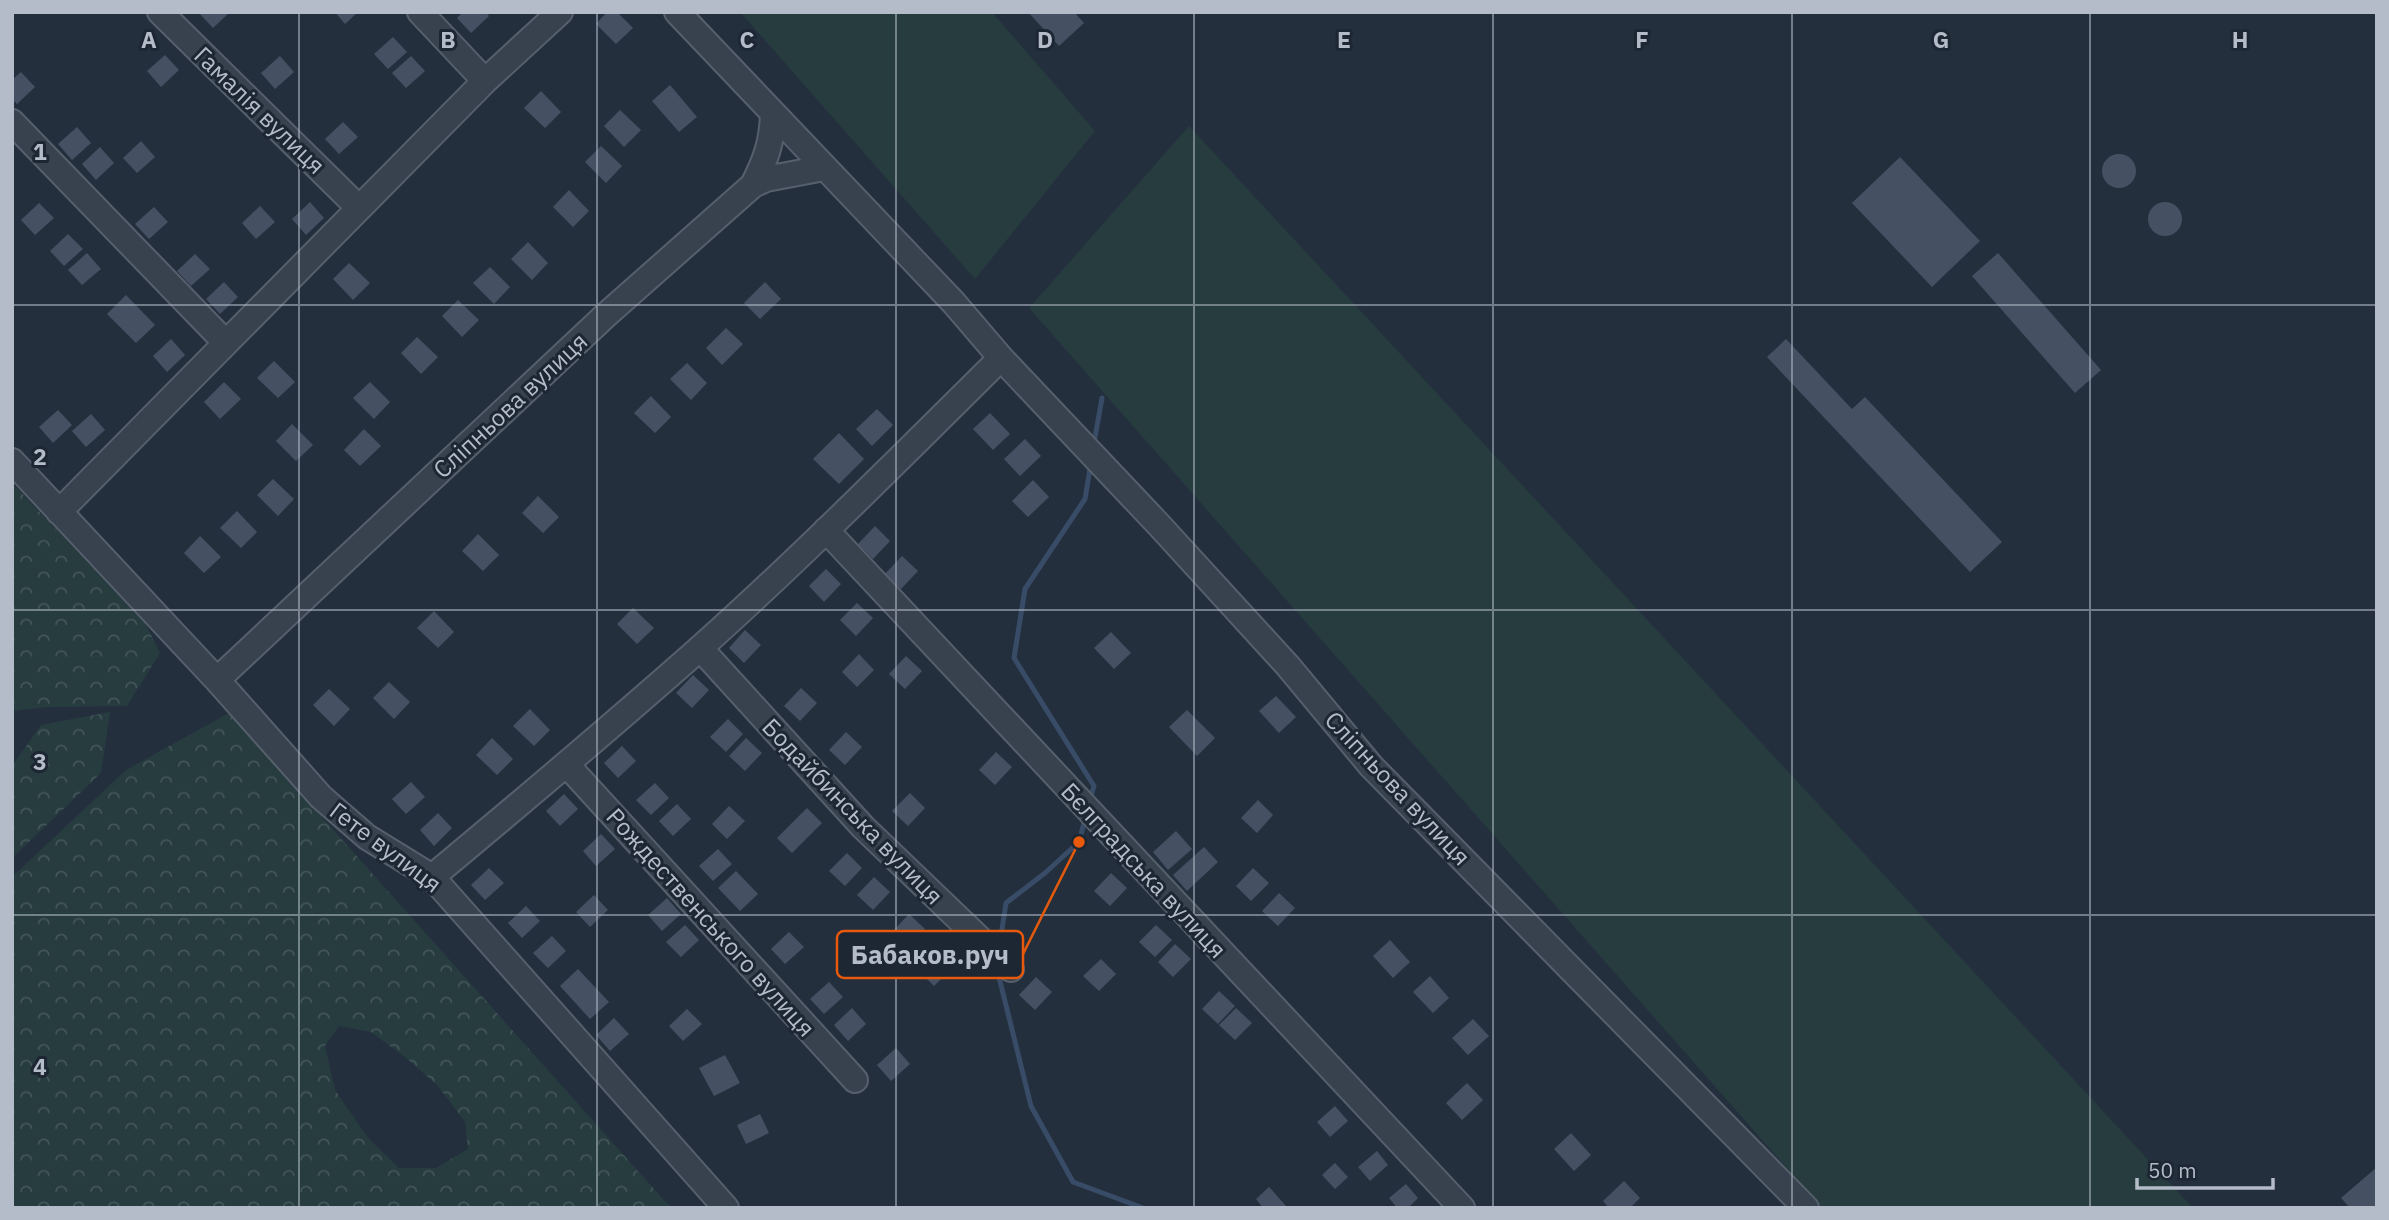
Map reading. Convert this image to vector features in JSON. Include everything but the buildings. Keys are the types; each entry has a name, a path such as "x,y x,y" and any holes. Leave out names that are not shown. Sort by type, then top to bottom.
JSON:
{"street":[{"name":"Гамалія вулиця","path":"160,12 359,208"},
{"path":"420,12 485,81"},
{"path":"59,512 485,81 560,12"},
{"name":"Сліпньова вулиця","path":"677,12 954,303 1001,358 1288,666 1371,766 1806,1208"},
{"path":"753,186 772,139 773,114"},
{"path":"12,122 225,342"},
{"name":"Сліпньова вулиця","path":"217,680 606,314 753,186 766,179 824,168"},
{"path":"432,877 567,765 700,648 826,530 1001,358"},
{"name":"Гете вулиця","path":"12,461 217,680 321,797 367,837 432,877 726,1208"},
{"name":"Бєлградська вулиця","path":"826,530 1462,1208"},
{"name":"Бодайбинська вулиця","path":"700,648 863,827 1012,969"},
{"name":"Рождественського вулиця","path":"567,765 855,1080"}],"green space":[{"path":"740,12 992,12 1095,131 975,279"},
{"path":"1189,126 2193,1208 1822,1208 1029,308"},
{"path":"12,483 145,623 160,653 127,706 47,707 12,711"},
{"path":"110,712 101,773 12,858 12,766 41,725"},
{"path":"229,713 671,1208 12,1208 12,877 126,770","holes":["339,1026 371,1032 437,1085 465,1122 468,1149 436,1168 399,1168 368,1138 335,1090 325,1046"]}],"waterway":[{"path":"1094,443 1102,398"},
{"path":"1090,799 1094,786 1014,658 1025,589 1085,499 1091,463"},
{"path":"999,949 1006,903 1079,842 1085,819"},
{"path":"997,969 1031,1106 1073,1182 1143,1208"}],"place":[{"name":"Бабаков.руч","path":"1079,842"}]}
